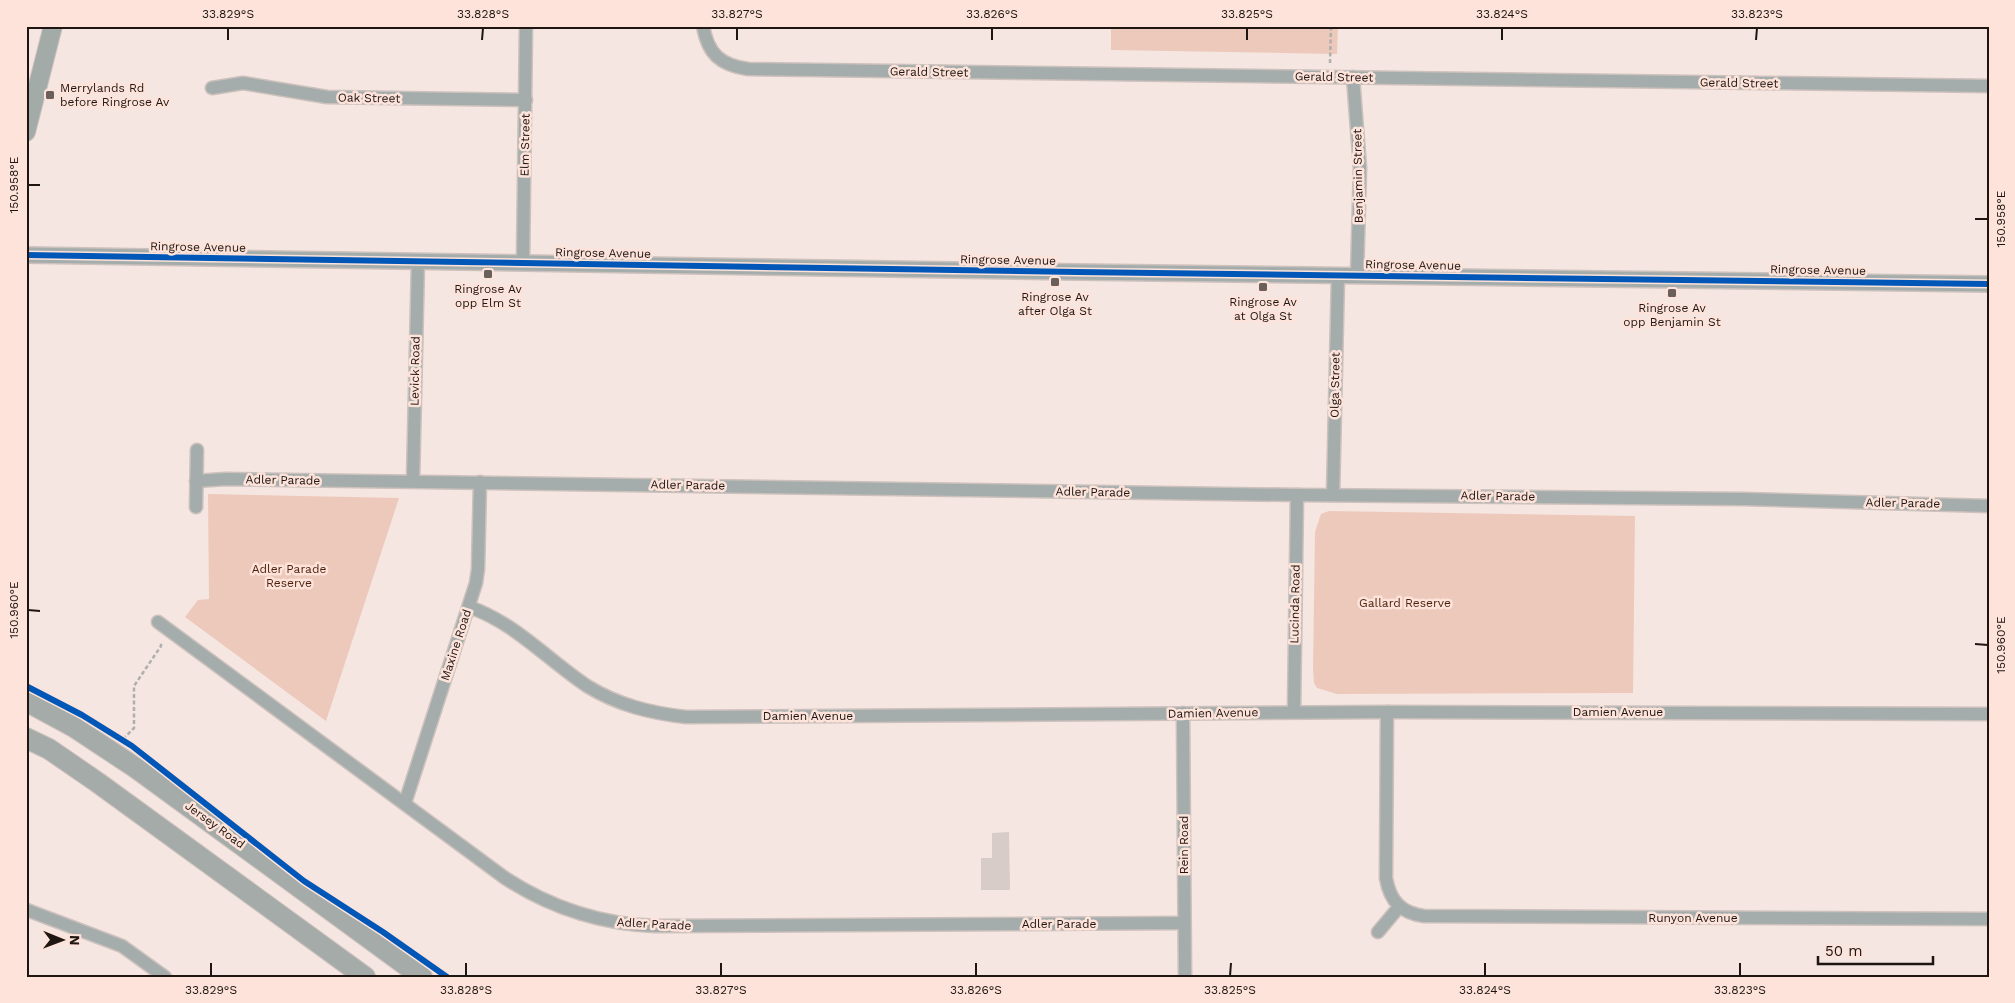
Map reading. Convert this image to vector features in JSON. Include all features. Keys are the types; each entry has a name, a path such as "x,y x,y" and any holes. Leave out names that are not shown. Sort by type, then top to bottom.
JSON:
{"highway":[{"name":"Jersey Road","path":"26,701 74,727 136,768 422,977"},
{"path":"26,738 49,749 97,782 365,977"}],"main road":[{"path":"26,132 54,26"}],"street":[{"name":"Elm Street","path":"523,263 526,26"},
{"name":"Gerald Street","path":"703,26 708,44 712,52 719,59 734,66 748,69 1989,86"},
{"name":"Benjamin Street","path":"1353,77 1360,168 1357,275"},
{"name":"Oak Street","path":"212,88 243,83 328,97 526,100"},
{"name":"Ringrose Avenue","path":"26,255 1989,284"},
{"name":"Levick Road","path":"413,481 418,261"},
{"name":"Olga Street","path":"1332,494 1338,275"},
{"path":"196,507 197,450"},
{"name":"Adler Parade","path":"196,481 226,479 413,481 1297,495 1743,499 1989,506"},
{"name":"Maxine Road","path":"405,803 469,607 478,569 480,482"},
{"name":"Lucinda Road","path":"1294,712 1297,495"},
{"name":"Damien Avenue","path":"469,607 492,616 586,685 602,694 636,708 661,714 696,717 1294,712 1989,714"},
{"name":"Adler Parade","path":"158,622 505,878 528,892 576,913 624,924 675,926 1184,923"},
{"path":"1378,932 1399,907 1390,894 1386,878 1387,712"},
{"name":"Rein Road","path":"1183,713 1185,977"},
{"name":"Runyon Avenue","path":"1399,907 1408,913 1424,916 1989,919"},
{"path":"27,910 122,946 165,977"}],"path":[{"path":"1330,77 1331,26"},
{"path":"114,735 125,742 134,728 134,686 161,646 158,622"}],"green space":[{"path":"1111,26 1338,26 1337,54 1111,50"},
{"name":"Adler Parade Reserve","path":"208,494 399,498 326,721 185,617 198,600 209,599"},
{"name":"Gallard Reserve","path":"1329,511 1635,516 1633,693 1337,694 1317,688 1314,683 1313,670 1315,532 1321,514"}],"building":[{"path":"1009,832 1010,890 981,890 981,858 992,858 992,833"}],"cycle path":[{"path":"26,255 1989,284"},
{"path":"26,686 82,715 132,746 304,881 383,932 447,977"}],"place":[{"name":"Merrylands Rd before Ringrose Av","path":"50,95"},
{"name":"Ringrose Av opp Elm St","path":"488,274"},
{"name":"Ringrose Av after Olga St","path":"1055,282"},
{"name":"Ringrose Av at Olga St","path":"1263,287"},
{"name":"Ringrose Av opp Benjamin St","path":"1672,293"}]}
